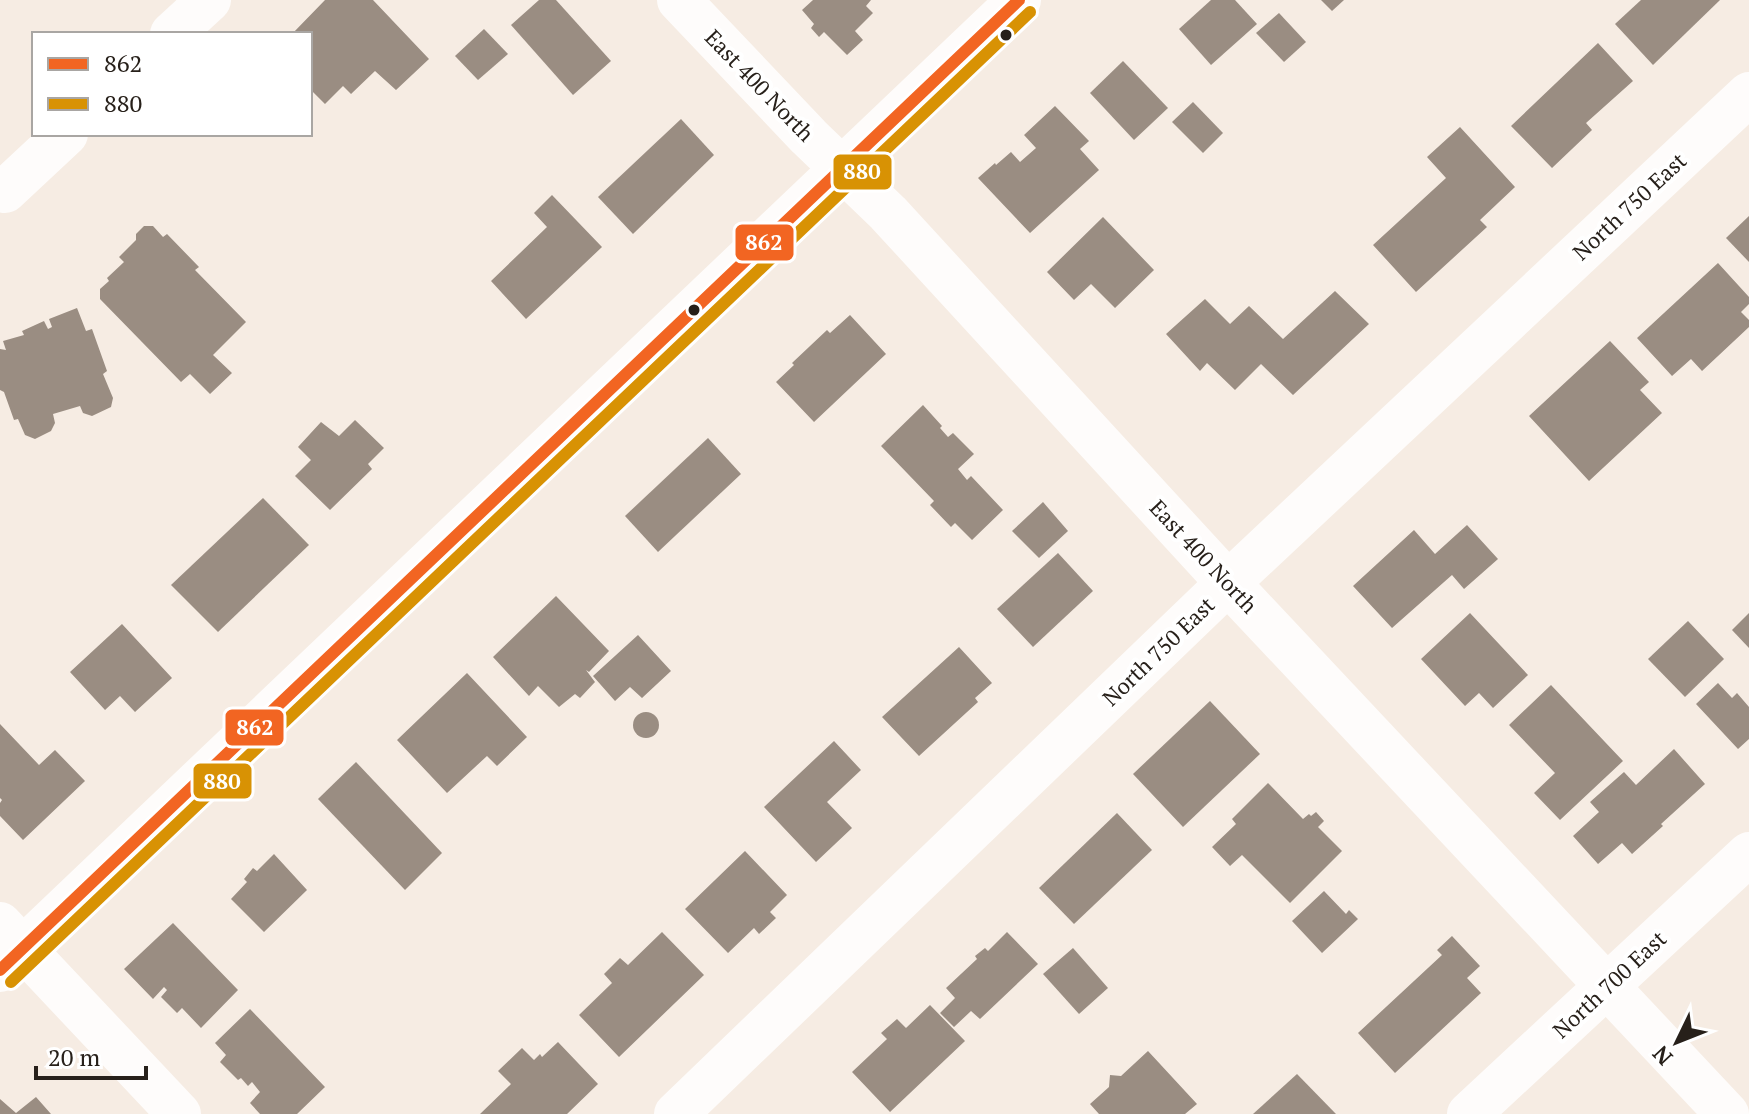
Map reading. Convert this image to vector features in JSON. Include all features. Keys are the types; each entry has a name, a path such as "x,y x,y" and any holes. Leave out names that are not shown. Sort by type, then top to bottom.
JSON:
{"main road":[{"path":"174,32 209,0"},
{"name":"East 400 North","path":"679,0 841,170 888,213 1228,583 1727,1114"},
{"path":"179,1114 8,947 1019,0"},
{"name":"North 750 East","path":"676,1114 1228,583 1749,94"},
{"path":"5,191 64,136"},
{"name":"North 700 East","path":"1469,1114 1749,854"}],"building":[{"path":"325,0 373,0 429,59 396,90 375,71 351,94 343,86 325,104 312,91 312,32 294,32"},
{"path":"539,0 556,0 611,61 573,95 511,25"},
{"path":"813,0 871,0 866,6 873,13 855,31 863,40 847,55 824,32 819,37 811,28 814,24 802,10"},
{"path":"1211,0 1235,0 1257,24 1211,65 1179,29"},
{"path":"1321,0 1344,0 1332,11"},
{"path":"1641,0 1720,0 1653,65 1615,24"},
{"path":"1279,13 1306,42 1284,62 1256,33"},
{"path":"484,29 508,54 478,80 455,56"},
{"path":"1598,43 1633,81 1586,123 1592,130 1552,168 1511,126"},
{"path":"1123,61 1168,108 1134,140 1090,93"},
{"path":"1193,102 1223,133 1203,153 1172,122"},
{"path":"1055,106 1089,141 1080,149 1099,170 1030,233 978,178 1011,152 1020,162 1036,148 1024,135"},
{"path":"681,119 714,155 633,234 598,197"},
{"path":"1460,127 1515,187 1480,220 1487,227 1416,292 1373,245 1446,178 1427,157"},
{"path":"552,195 602,247 526,319 491,281 547,227 534,213"},
{"path":"1749,216 1749,262 1726,238"},
{"path":"1103,217 1154,270 1115,308 1091,284 1074,300 1047,272"},
{"path":"144,226 153,226 163,237 167,234 199,267 195,270 246,322 213,355 232,373 210,394 190,374 181,382 100,299 100,289 109,281 107,278 124,262 119,257 136,240 136,234"},
{"path":"1718,263 1749,297 1749,304 1741,312 1749,320 1749,327 1702,371 1691,359 1672,376 1637,338"},
{"path":"1335,291 1369,324 1293,395 1261,364 1235,390 1207,363 1200,371 1166,334 1205,299 1230,324 1249,306 1283,339"},
{"path":"77,308 86,331 92,329 107,371 103,374 113,398 111,407 92,416 83,413 80,406 53,414 55,423 51,431 35,439 25,435 18,419 14,420 4,392 0,390 0,349 6,350 3,341 24,335 22,331 44,321 48,329 52,327 49,319"},
{"path":"850,315 886,354 814,422 776,382 827,330 830,333"},
{"path":"1610,341 1649,382 1640,390 1662,413 1589,481 1529,416"},
{"path":"923,405 948,437 953,433 974,454 958,469 967,480 971,476 1003,510 972,540 955,523 951,527 930,505 934,501 881,446"},
{"path":"355,420 384,448 368,464 372,469 330,510 295,476 311,460 298,447 321,422 339,436"},
{"path":"708,438 741,474 658,552 625,516"},
{"path":"263,498 309,545 218,632 171,585"},
{"path":"1043,502 1068,531 1039,558 1012,531"},
{"path":"1467,525 1498,559 1464,589 1452,575 1392,628 1353,586 1414,530 1435,554"},
{"path":"1058,553 1093,591 1033,647 997,609"},
{"path":"556,596 609,651 589,672 586,670 595,682 580,698 575,694 559,707 538,686 529,696 493,657"},
{"path":"1470,613 1528,675 1493,708 1479,693 1465,706 1421,659"},
{"path":"1749,613 1749,648 1732,630"},
{"path":"1688,621 1724,659 1685,697 1648,659"},
{"path":"122,624 172,678 135,712 120,696 105,710 70,672"},
{"path":"638,635 671,671 642,698 630,687 615,701 593,676"},
{"path":"959,647 992,683 975,698 978,702 919,756 882,717"},
{"path":"467,673 527,737 497,766 487,756 447,793 397,740"},
{"path":"1718,683 1732,698 1737,693 1749,707 1749,739 1738,749 1696,704"},
{"path":"1551,685 1623,761 1560,820 1534,793 1555,773 1509,725"},
{"path":"1210,701 1260,754 1183,827 1133,774"},
{"path":"646,712 655,716 659,725 655,734 646,738 637,734 633,725 637,716"},
{"path":"0,724 39,765 55,750 85,781 23,840 0,816"},
{"path":"834,741 861,770 827,802 852,828 816,862 764,807"},
{"path":"1674,749 1705,784 1632,854 1622,843 1598,864 1573,836 1599,812 1590,802 1624,772 1636,785"},
{"path":"356,762 442,853 405,890 318,799"},
{"path":"1268,783 1303,819 1316,812 1324,821 1318,827 1342,851 1290,903 1242,855 1230,866 1212,847 1236,824 1232,819"},
{"path":"1117,813 1152,850 1074,924 1039,888"},
{"path":"745,851 787,895 770,912 776,918 759,934 754,928 728,953 685,909"},
{"path":"274,854 307,890 264,932 231,899 247,882 244,879 253,868 257,871"},
{"path":"1324,891 1346,914 1349,910 1358,919 1322,953 1292,921"},
{"path":"173,923 238,990 201,1028 182,1008 177,1013 161,997 167,990 164,987 153,999 124,969"},
{"path":"662,932 704,975 619,1057 579,1015 612,983 604,974 620,958 628,965"},
{"path":"1007,932 1038,964 980,1019 971,1011 954,1027 940,1013 955,998 946,988 977,959 975,956 985,948 988,951"},
{"path":"1452,936 1480,966 1467,978 1481,993 1395,1073 1358,1033 1442,955 1437,950"},
{"path":"1073,948 1108,988 1079,1014 1043,974"},
{"path":"930,1005 965,1041 890,1112 852,1072 887,1039 881,1033 897,1019 906,1028"},
{"path":"250,1009 325,1087 297,1114 260,1114 250,1103 260,1092 252,1082 248,1086 241,1078 238,1080 220,1062 226,1055 215,1043"},
{"path":"558,1042 598,1084 567,1114 480,1114 511,1084 498,1071 522,1048 534,1060"},
{"path":"1148,1051 1197,1104 1185,1114 1099,1114 1090,1104 1109,1087 1110,1075 1121,1076"},
{"path":"1297,1074 1336,1114 1253,1114"},
{"path":"36,1097 51,1114 0,1114 0,1099 16,1113"}],"transit line":[{"name":"862","path":"0,970 1019,0"},
{"name":"880","path":"11,982 1030,12"}]}
